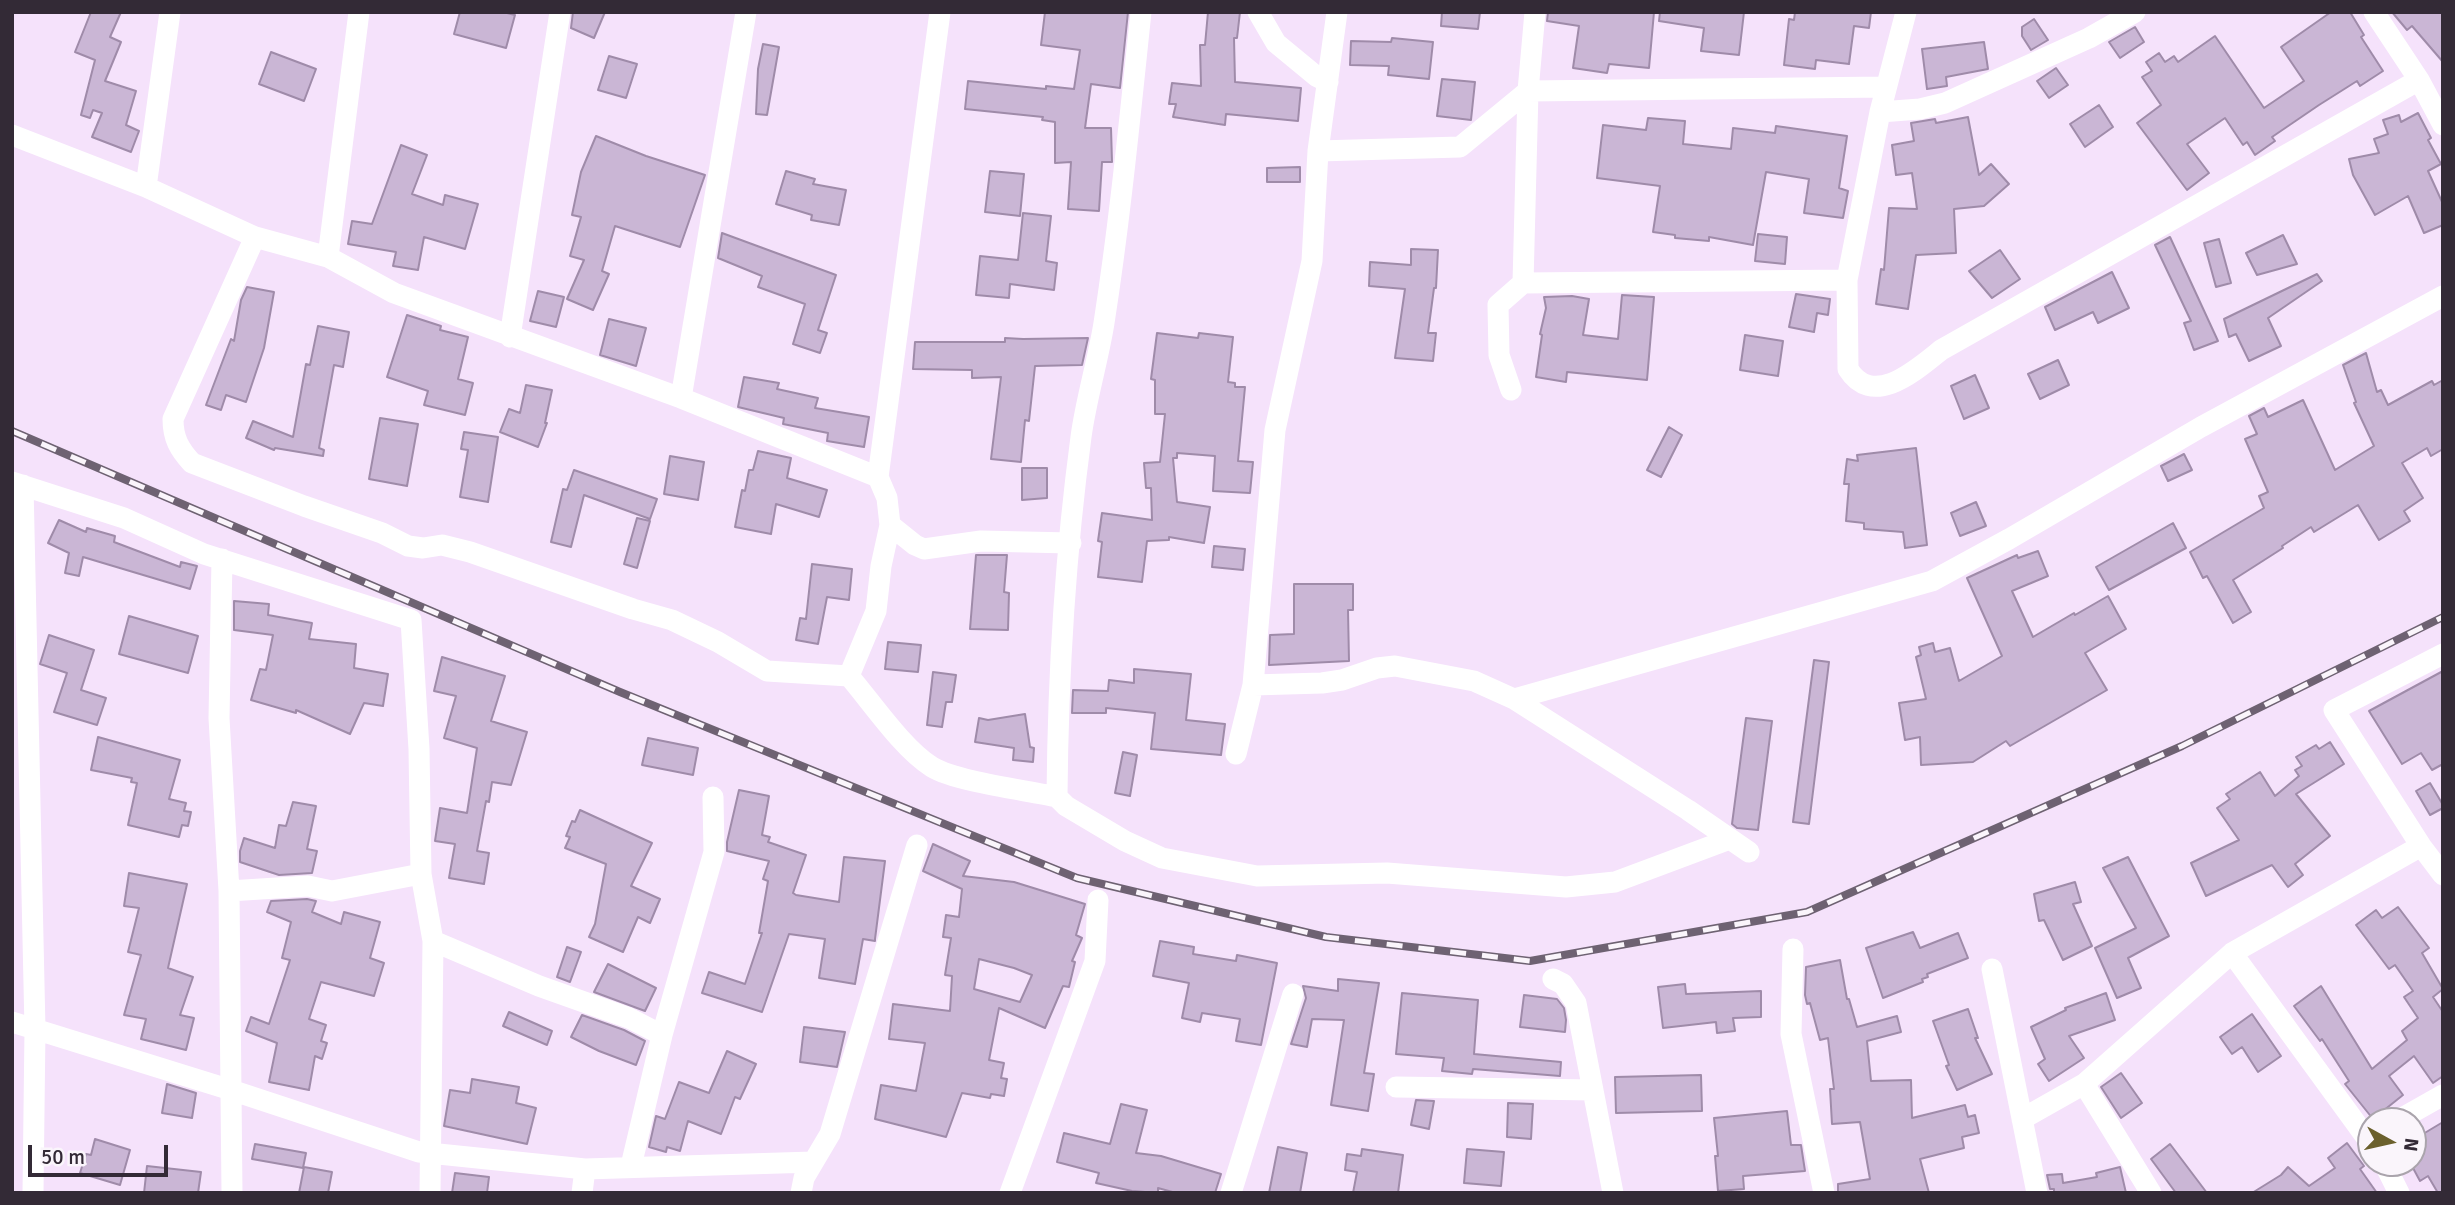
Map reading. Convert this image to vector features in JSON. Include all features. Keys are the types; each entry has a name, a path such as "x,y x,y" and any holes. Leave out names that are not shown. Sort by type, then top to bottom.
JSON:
{"street":[{"path":"146,187 170,12"},
{"path":"328,257 359,12"},
{"path":"509,337 560,12"},
{"path":"681,398 746,12"},
{"path":"849,677 876,611 881,566 890,525 887,498 878,477 940,12"},
{"path":"1057,797 1058,728 1081,435 1103,326 1120,208 1141,12"},
{"path":"1258,12 1276,43 1316,76 1328,82"},
{"path":"1236,754 1252,685 1275,430 1312,261 1318,151 1336,12"},
{"path":"1523,283 1528,91 1535,12"},
{"path":"1906,12 1880,112 1847,279 1848,369 1855,381 1868,386 1894,384 1941,351 2419,80"},
{"path":"1880,112 1920,109 1945,103 2089,38 2134,12"},
{"path":"2374,12 2419,80 2443,125"},
{"path":"1318,151 1460,147 1528,91 1886,87"},
{"path":"12,135 146,187 256,237 328,257 394,293 681,398 878,477"},
{"path":"256,237 173,419 173,433 179,448 192,463 382,533 408,546 423,548 442,545 470,552 672,620 718,642 767,671 849,677 910,748 932,767 953,776 1057,797 1066,806 1101,827 1162,858 1257,876 1387,873 1566,887 1615,882 1730,839"},
{"path":"1511,390 1499,355 1498,305 1523,283 1847,279"},
{"path":"1514,699 1932,581 2201,427 2443,296"},
{"path":"33,1193 35,1029 18,483 124,518 204,554 411,620 419,749 421,874 433,941 430,1193"},
{"path":"890,525 924,549 981,541 1071,543"},
{"path":"222,559 219,718 229,891 232,1193"},
{"path":"2443,654 2334,709 2443,876"},
{"path":"1252,685 1322,683 1342,680 1377,668 1395,666 1474,681 1514,699 1749,852"},
{"path":"631,1166 663,1035 714,852 713,797"},
{"path":"12,1022 429,1153 585,1169 631,1166 802,1174 830,1134 916,845"},
{"path":"2022,1119 2084,1084 2232,953 2421,846"},
{"path":"229,891 309,886 332,891 421,874"},
{"path":"1010,1193 1095,961 1098,900"},
{"path":"433,941 539,986 629,1018 663,1035"},
{"path":"1793,949 1791,1034 1824,1193"},
{"path":"2232,953 2357,1125"},
{"path":"1992,969 2037,1193"},
{"path":"1553,979 1563,984 1576,1003 1613,1193"},
{"path":"1231,1193 1293,994"},
{"path":"2084,1084 2151,1193"},
{"path":"1396,1087 1593,1090"},
{"path":"2422,1107 2443,1095"},
{"path":"582,1193 585,1169"},
{"path":"2391,1177 2399,1193"}],"building":[{"path":"91,12 121,12 110,37 121,42 105,81 136,91 126,125 139,131 131,152 92,137 102,113 93,110 90,118 81,115 95,60 75,52"},
{"path":"460,12 503,12 515,15 506,48 454,34"},
{"path":"573,12 605,12 594,38 571,28"},
{"path":"1045,12 1128,12 1120,88 1091,84 1085,128 1111,128 1112,162 1102,162 1099,211 1068,209 1071,162 1055,163 1055,122 1042,120 1043,117 965,109 968,81 1046,89 1046,86 1074,89 1080,50 1041,45"},
{"path":"1208,12 1240,12 1237,38 1234,38 1235,82 1301,88 1298,121 1226,114 1225,125 1173,117 1176,104 1169,104 1172,83 1201,86 1200,45 1205,45"},
{"path":"1442,12 1480,12 1478,29 1441,26"},
{"path":"1548,12 1654,12 1649,68 1609,64 1607,73 1573,68 1579,26 1547,21"},
{"path":"1660,12 1744,12 1739,55 1701,51 1704,28 1659,21"},
{"path":"1795,12 1871,12 1869,28 1854,26 1849,64 1816,60 1815,69 1784,65 1789,19 1794,20"},
{"path":"2331,12 2350,12 2364,35 2361,37 2383,71 2360,86 2357,81 2319,105 2272,137 2275,141 2255,155 2247,142 2243,145 2225,118 2187,144 2209,173 2187,190 2137,123 2161,105 2142,77 2152,71 2146,62 2159,53 2165,62 2174,56 2178,62 2215,36 2264,108 2304,81 2281,47"},
{"path":"2392,12 2443,12 2443,62 2412,26 2407,30"},
{"path":"2034,19 2048,40 2031,50 2022,36 2022,27"},
{"path":"2135,27 2144,42 2120,58 2109,42"},
{"path":"1392,38 1433,42 1429,79 1388,75 1389,66 1350,65 1351,41 1391,42"},
{"path":"1984,42 1988,69 1946,77 1947,86 1927,89 1922,49"},
{"path":"763,44 779,47 767,115 756,114 758,69"},
{"path":"271,52 316,69 304,101 259,84"},
{"path":"609,56 637,64 626,98 598,90"},
{"path":"2056,68 2068,85 2049,98 2037,81"},
{"path":"1442,79 1475,82 1471,120 1437,116"},
{"path":"2099,105 2113,127 2085,147 2070,124"},
{"path":"2418,113 2441,164 2428,171 2443,204 2443,225 2424,233 2408,196 2375,215 2353,175 2349,159 2379,153 2374,139 2388,134 2383,120 2399,115 2401,122"},
{"path":"1968,117 1979,175 1991,164 2009,184 1984,206 1954,209 1956,253 1916,255 1908,309 1876,304 1881,269 1884,270 1889,208 1917,209 1912,173 1896,175 1892,145 1914,141 1911,123 1935,119 1936,123"},
{"path":"1648,118 1685,121 1683,144 1731,149 1733,128 1775,133 1776,126 1847,136 1839,188 1848,191 1843,218 1804,213 1809,179 1766,172 1753,245 1709,237 1709,241 1675,238 1675,235 1653,232 1660,186 1597,178 1603,125 1646,130"},
{"path":"596,136 705,175 680,247 615,226 602,271 609,274 593,310 567,299 584,260 570,256 581,217 572,215 581,172"},
{"path":"401,145 427,155 412,194 443,205 445,195 478,204 465,249 424,237 418,270 393,266 396,252 348,244 352,221 372,224"},
{"path":"1300,167 1300,182 1267,182 1267,168"},
{"path":"786,171 815,179 813,184 846,190 839,225 811,220 812,215 776,204"},
{"path":"990,171 1024,174 1020,216 985,212"},
{"path":"1023,213 1051,216 1046,261 1057,263 1054,290 1010,284 1009,298 976,295 980,256 1018,260"},
{"path":"722,233 836,275 818,330 827,333 820,353 793,344 805,304 758,287 762,276 718,258"},
{"path":"1758,234 1787,237 1785,264 1755,261"},
{"path":"2283,235 2297,264 2257,275 2246,253"},
{"path":"2170,237 2218,341 2194,350 2184,323 2191,321 2155,245"},
{"path":"2219,239 2231,283 2216,287 2204,243"},
{"path":"1411,249 1438,250 1436,288 1428,333 1436,333 1433,361 1395,358 1405,289 1369,286 1370,262 1411,265"},
{"path":"2000,250 2020,279 1992,298 1969,271"},
{"path":"2112,272 2129,308 2098,323 2093,312 2055,330 2045,307"},
{"path":"2317,274 2322,281 2268,318 2281,346 2249,361 2236,334 2229,337 2224,319"},
{"path":"247,287 274,292 264,348 246,402 226,395 221,410 206,405 231,339 234,341 241,300"},
{"path":"538,291 564,297 556,327 530,321"},
{"path":"1796,294 1830,299 1828,315 1817,313 1814,332 1789,327"},
{"path":"1622,295 1654,297 1647,380 1567,372 1566,382 1536,377 1540,334 1546,308 1544,297 1572,296 1589,299 1583,335 1618,339"},
{"path":"407,315 441,326 440,330 468,337 458,379 473,383 465,415 424,405 428,391 387,377"},
{"path":"609,319 646,328 636,366 600,355"},
{"path":"318,326 349,332 343,367 334,365 319,448 324,450 323,456 275,448 274,450 246,438 253,421 293,437 306,364 310,365"},
{"path":"1157,333 1198,338 1199,333 1233,337 1228,382 1235,383 1235,387 1245,387 1238,461 1253,462 1250,493 1213,491 1215,456 1177,453 1177,458 1173,458 1177,502 1210,507 1204,543 1169,537 1169,540 1147,541 1142,582 1098,577 1102,542 1098,541 1102,513 1152,520 1151,488 1146,488 1144,463 1160,462 1165,414 1155,414 1155,380 1151,379"},
{"path":"1745,335 1783,341 1778,376 1740,370"},
{"path":"1005,338 1088,338 1082,365 1035,366 1029,421 1025,420 1021,462 991,459 1001,377 972,378 972,370 913,369 915,342 1005,342"},
{"path":"2366,353 2377,392 2381,390 2388,405 2432,381 2434,385 2443,380 2443,449 2431,456 2427,448 2402,463 2423,498 2404,511 2410,521 2379,540 2358,505 2314,532 2311,527 2282,546 2283,548 2233,580 2251,612 2233,623 2207,576 2203,578 2190,552 2264,508 2259,496 2268,492 2245,439 2257,434 2249,416 2264,408 2268,417 2303,400 2335,470 2374,446 2354,403 2356,402 2343,365"},
{"path":"2058,360 2069,385 2040,399 2028,374"},
{"path":"1975,375 1989,408 1964,419 1951,386"},
{"path":"744,377 779,383 777,389 818,398 815,408 869,417 864,447 827,441 828,433 783,424 784,418 738,407"},
{"path":"526,385 552,390 547,423 538,447 500,432 509,409 520,413"},
{"path":"380,418 418,424 407,486 369,479"},
{"path":"1669,427 1682,435 1661,477 1647,470"},
{"path":"464,432 498,437 488,502 460,497 468,450 461,449"},
{"path":"1916,448 1927,545 1905,548 1903,532 1864,529 1864,523 1846,521 1849,484 1844,484 1847,459 1858,461 1857,455"},
{"path":"758,451 791,458 787,478 827,490 819,517 776,504 771,534 735,527 742,490 745,491 749,470 753,470"},
{"path":"2184,454 2192,470 2168,481 2161,466"},
{"path":"670,456 704,462 698,500 664,494"},
{"path":"1022,468 1047,468 1047,498 1022,500"},
{"path":"574,470 657,499 650,519 584,495 571,547 551,542 563,489 567,490"},
{"path":"1976,502 1986,526 1960,536 1951,513"},
{"path":"637,518 650,521 637,568 624,564"},
{"path":"59,520 86,532 87,528 115,536 114,542 180,567 181,562 197,566 190,589 83,557 79,576 65,573 69,553 48,543"},
{"path":"2173,523 2186,548 2109,590 2096,567"},
{"path":"1214,546 1245,549 1243,570 1212,567"},
{"path":"2038,551 2048,576 2012,591 2033,637 2108,596 2126,629 2085,653 2107,690 2010,746 2006,741 1973,762 1921,765 1920,737 1905,740 1899,703 1926,699 1916,657 1921,655 1919,647 1933,643 1935,652 1950,648 1959,681 2002,656 1967,578 2017,555 2018,558"},
{"path":"976,555 1007,555 1004,592 1009,593 1008,630 970,629"},
{"path":"812,564 852,569 849,600 827,597 818,644 796,640 800,618 806,619"},
{"path":"1294,584 1353,584 1353,610 1348,610 1349,661 1269,665 1270,635 1294,634"},
{"path":"234,601 269,604 268,615 312,623 309,639 356,644 354,668 388,674 383,706 364,703 350,734 296,710 296,713 251,700 260,669 266,670 273,635 234,630"},
{"path":"129,616 198,636 188,673 119,654"},
{"path":"49,635 94,650 81,690 106,698 97,725 54,712 67,673 40,664"},
{"path":"888,642 921,645 918,672 885,669"},
{"path":"442,657 505,676 491,721 527,732 511,785 492,782 489,802 486,801 477,851 489,853 484,884 449,878 455,844 435,841 440,808 467,813 477,748 444,738 456,696 434,691"},
{"path":"1814,660 1829,662 1809,824 1793,822"},
{"path":"1134,669 1191,674 1186,720 1225,724 1221,755 1151,749 1155,713 1106,708 1106,713 1072,713 1073,690 1108,691 1109,680 1134,683"},
{"path":"2443,671 2443,764 2432,770 2421,753 2402,764 2369,711"},
{"path":"933,672 956,675 952,702 946,702 942,727 927,725"},
{"path":"1025,714 1030,747 1034,748 1033,762 1013,760 1014,748 975,742 979,718 988,720"},
{"path":"1746,718 1772,721 1758,830 1737,828 1732,824"},
{"path":"98,737 180,760 169,799 186,803 184,811 191,812 188,826 182,825 179,837 128,825 137,783 131,782 132,778 91,770"},
{"path":"648,738 698,748 693,775 642,765"},
{"path":"2330,742 2344,764 2296,794 2330,836 2295,864 2303,875 2288,887 2272,865 2206,896 2191,863 2239,840 2217,808 2230,799 2226,794 2260,772 2275,796 2299,776 2295,770 2302,766 2296,757 2316,745 2319,749"},
{"path":"1123,752 1137,755 1130,796 1115,793"},
{"path":"2430,783 2443,808 2430,815 2416,791"},
{"path":"739,790 769,796 762,835 770,837 768,842 806,855 793,893 796,895 839,902 844,857 885,861 875,941 863,939 855,984 819,978 825,939 789,934 762,1012 702,993 709,972 745,984 762,933 759,933 768,881 763,879 769,861 727,851"},
{"path":"293,802 316,806 307,849 317,851 312,873 279,875 240,862 244,838 275,848 279,825 286,826"},
{"path":"580,810 652,843 631,886 660,899 650,923 638,917 623,952 589,937 595,924 606,864 565,848 570,837 566,836"},
{"path":"933,844 970,861 963,876 1014,882 1085,904 1076,935 1082,938 1072,961 1075,962 1069,987 1063,986 1045,1028 999,1008 989,1060 1004,1063 1001,1078 1007,1079 1004,1096 991,1094 990,1098 962,1093 946,1137 875,1119 881,1085 916,1091 925,1043 889,1039 893,1004 950,1011 952,976 945,975 951,938 943,937 946,915 959,917 962,889 923,871","holes":["979,959 1032,975 1020,1002 974,989"]},
{"path":"2128,857 2169,936 2128,958 2141,988 2117,998 2095,948 2136,928 2103,868"},
{"path":"129,873 187,884 168,968 193,977 180,1015 194,1018 186,1050 141,1039 146,1019 124,1015 141,955 128,952 139,908 124,906"},
{"path":"2075,882 2081,902 2073,904 2092,946 2063,960 2044,920 2039,921 2034,894"},
{"path":"271,901 316,901 312,912 341,924 344,912 380,922 370,958 384,963 374,996 321,982 309,1019 326,1025 321,1041 327,1043 322,1059 315,1056 309,1090 269,1082 277,1043 246,1031 251,1017 269,1024 290,960 282,958 291,922 267,912"},
{"path":"2398,907 2429,948 2422,953 2443,989 2433,997 2443,1012 2443,1076 2433,1083 2414,1056 2389,1076 2403,1095 2388,1107 2363,1107 2345,1084 2349,1081 2322,1039 2320,1041 2294,1006 2321,986 2372,1069 2407,1040 2402,1031 2418,1018 2404,997 2413,991 2395,965 2389,969 2356,925 2376,910 2382,918"},
{"path":"1913,932 1920,948 1958,933 1968,958 1927,974 1928,977 1922,979 1923,982 1883,998 1866,948"},
{"path":"1160,941 1194,947 1193,954 1236,961 1237,955 1277,963 1261,1045 1236,1041 1240,1019 1202,1013 1200,1022 1182,1018 1189,983 1153,976"},
{"path":"567,947 581,952 570,982 557,977"},
{"path":"1840,960 1847,999 1857,1027 1897,1016 1901,1032 1867,1041 1871,1081 1911,1080 1912,1118 1965,1105 1968,1117 1975,1115 1979,1133 1962,1137 1964,1148 1920,1159 1929,1193 1838,1193 1838,1184 1870,1179 1860,1122 1832,1124 1830,1089 1834,1089 1828,1038 1820,1040 1810,1003 1807,1004 1805,995 1806,967"},
{"path":"608,964 656,988 645,1011 594,992"},
{"path":"1338,979 1379,983 1364,1073 1374,1074 1368,1111 1331,1105 1344,1020 1312,1019 1307,1047 1291,1044 1306,998 1303,986 1338,991"},
{"path":"1685,984 1686,994 1761,991 1761,1017 1733,1018 1735,1031 1717,1033 1716,1022 1663,1028 1658,987"},
{"path":"1402,993 1478,1000 1474,1054 1561,1062 1560,1076 1473,1069 1472,1074 1442,1071 1444,1058 1396,1054"},
{"path":"2106,993 2115,1020 2069,1036 2084,1058 2049,1081 2038,1064 2045,1059 2031,1027 2066,1010 2065,1008"},
{"path":"1524,995 1557,999 1564,1008 1565,1032 1520,1027"},
{"path":"1968,1009 1978,1038 1975,1038 1992,1074 1957,1090 1946,1066 1949,1065 1933,1021"},
{"path":"509,1012 552,1031 547,1045 503,1026"},
{"path":"2252,1014 2281,1056 2258,1072 2242,1047 2232,1054 2220,1037"},
{"path":"582,1015 624,1030 645,1041 636,1065 571,1037"},
{"path":"804,1027 845,1032 837,1067 800,1062"},
{"path":"727,1051 756,1064 740,1099 735,1097 721,1134 688,1121 680,1151 667,1147 666,1152 649,1147 656,1116 665,1119 679,1082 709,1093"},
{"path":"2121,1073 2142,1103 2121,1118 2101,1087"},
{"path":"1701,1075 1702,1111 1616,1113 1615,1077"},
{"path":"472,1079 519,1087 516,1103 536,1108 527,1144 444,1126 450,1090 470,1093"},
{"path":"167,1084 196,1093 192,1118 162,1113"},
{"path":"1416,1100 1434,1101 1429,1129 1411,1125"},
{"path":"1508,1103 1533,1104 1531,1139 1507,1137"},
{"path":"1121,1104 1147,1110 1136,1153 1161,1156 1221,1174 1215,1193 1176,1193 1158,1188 1158,1193 1132,1191 1096,1183 1099,1173 1057,1162 1064,1133 1110,1144"},
{"path":"1787,1111 1791,1145 1801,1145 1805,1171 1743,1176 1744,1189 1718,1191 1714,1118"},
{"path":"2443,1122 2443,1193 2438,1193 2427,1177 2427,1132"},
{"path":"95,1139 130,1150 120,1185 80,1173 86,1154 91,1155"},
{"path":"2347,1143 2357,1157 2357,1177 2366,1177 2377,1193 2252,1193 2281,1175 2288,1167 2309,1186 2335,1168 2328,1158"},
{"path":"255,1144 306,1153 303,1168 252,1159"},
{"path":"2170,1144 2207,1193 2176,1193 2151,1159"},
{"path":"1278,1147 1307,1153 1300,1193 1269,1193"},
{"path":"1362,1149 1403,1155 1398,1193 1353,1193 1357,1172 1345,1170 1347,1154 1361,1156"},
{"path":"1467,1149 1504,1152 1501,1186 1464,1183"},
{"path":"147,1166 201,1172 198,1193 144,1193"},
{"path":"304,1167 332,1172 328,1193 299,1193"},
{"path":"2120,1167 2126,1193 2054,1193 2054,1189 2050,1189 2047,1175 2062,1174 2063,1183 2097,1177 2096,1173"},
{"path":"455,1173 489,1177 487,1193 452,1193"}],"railway":[{"path":"12,431 620,692 1077,878 1326,937 1530,961 1807,912 2182,746 2443,617"}]}
